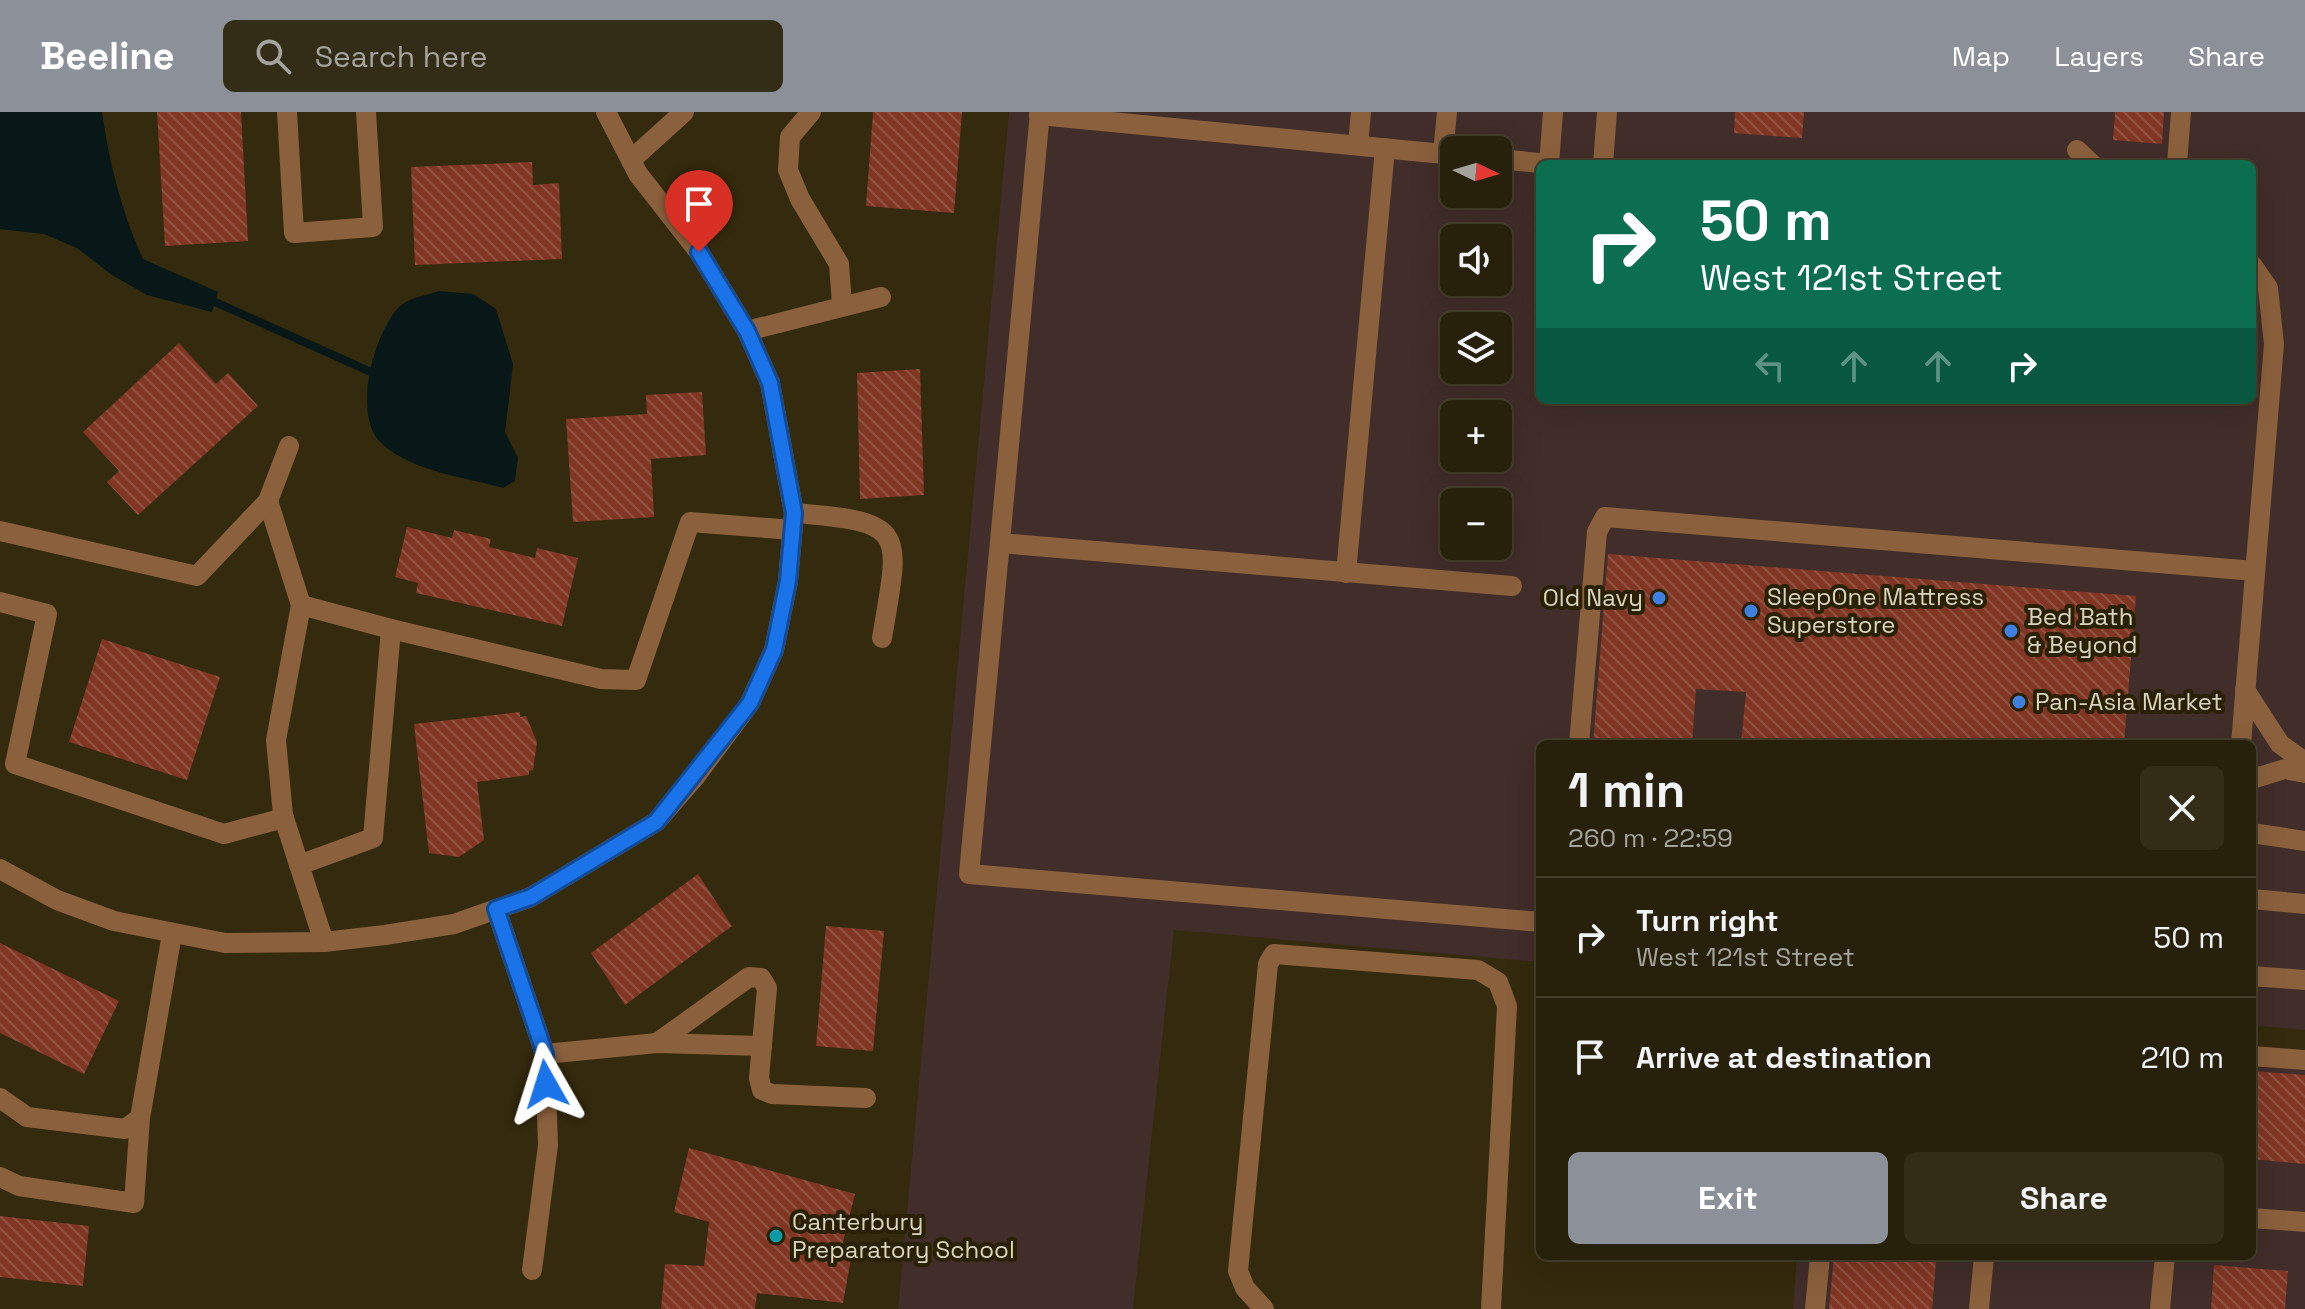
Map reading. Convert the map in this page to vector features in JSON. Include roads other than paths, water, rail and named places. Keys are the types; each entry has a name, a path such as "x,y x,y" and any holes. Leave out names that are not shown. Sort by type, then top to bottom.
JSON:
{"street":[{"path":"287,112 294,233 373,227 366,112"},
{"path":"0,869 57,900 114,921 225,943 324,942 454,924 531,897 656,822 695,777 750,703 774,650 788,581 793,522 770,383 747,331 699,252 631,160 606,112"},
{"path":"631,160 684,112"},
{"path":"811,112 790,137 788,170 800,199 839,264 842,304"},
{"path":"1358,145 1361,112"},
{"path":"1447,112 1448,136"},
{"path":"1550,160 1553,112"},
{"path":"1603,160 1607,112"},
{"path":"2177,160 2181,112"},
{"path":"1440,153 1039,113 969,874 1536,922"},
{"path":"1346,573 1385,148"},
{"path":"1512,160 1536,163"},
{"path":"2241,740 2274,344 2268,288 2256,271"},
{"path":"747,331 842,304 881,297"},
{"path":"0,531 197,576 268,501 289,446"},
{"path":"268,501 301,605 276,740 284,818 324,942"},
{"path":"1579,740 1597,532 1605,517 2255,571"},
{"path":"301,605 601,679 636,680 690,522 793,522 857,518 878,526 889,538 894,554 882,638"},
{"path":"1000,543 1512,586"},
{"path":"0,602 47,614 15,764 224,834 284,818"},
{"path":"299,865 373,838 391,629"},
{"path":"2245,690 2280,744 2305,762"},
{"path":"2256,778 2285,769 2305,773"},
{"path":"2256,834 2305,841"},
{"path":"2256,899 2305,904"},
{"path":"496,909 545,1054 548,1145 532,1270"},
{"path":"0,1177 19,1186 134,1203 140,1118 172,934"},
{"path":"1264,1309 1245,1288 1238,1271 1268,964 1274,954 1478,970 1498,982 1507,1006 1491,1309"},
{"path":"2256,976 2305,980"},
{"path":"657,1043 749,977 761,978 767,988 759,1078 762,1090 772,1094 866,1098"},
{"path":"545,1054 657,1043 762,1046"},
{"path":"2256,1056 2305,1060"},
{"path":"0,1098 27,1117 125,1129 140,1118"},
{"path":"2256,1218 2305,1222"},
{"path":"1815,1309 1820,1260"},
{"path":"1979,1309 1984,1260"},
{"path":"2160,1309 2165,1260"}],"waterway":[{"path":"215,302 371,372"}],"place":[{"name":"Old Navy","path":"1659,598"},
{"name":"SleepOne Mattress Superstore","path":"1751,611"},
{"name":"Bed Bath & Beyond","path":"2011,631"},
{"name":"Pan-Asia Market","path":"2019,702"},
{"name":"Canterbury Preparatory School","path":"776,1236"}]}
